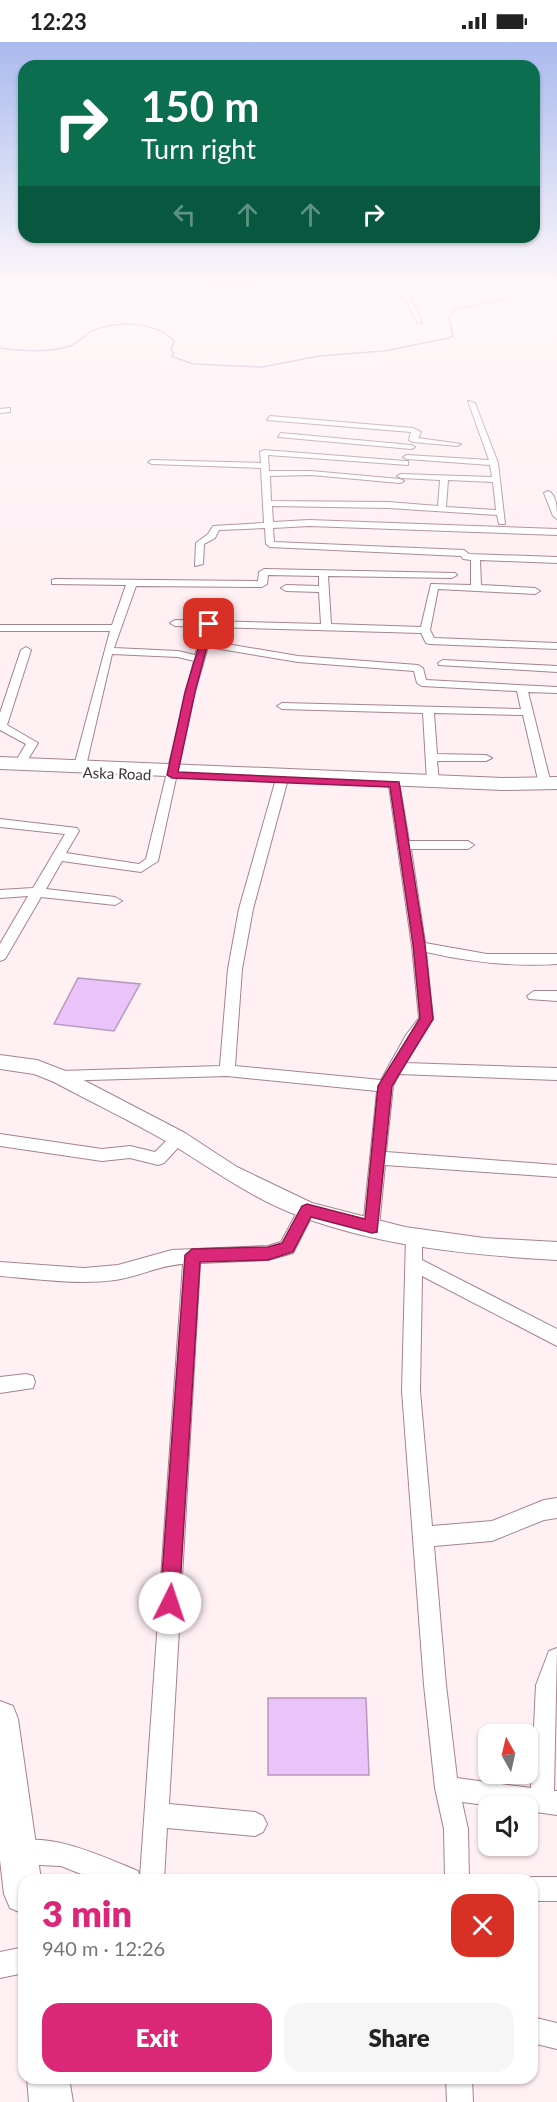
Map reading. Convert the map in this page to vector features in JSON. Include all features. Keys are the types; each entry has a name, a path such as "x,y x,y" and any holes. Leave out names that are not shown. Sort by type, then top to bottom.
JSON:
{"highway":[{"path":"0,763 394,782 553,785"},
{"name":"Aska Road","path":"0,768 394,782 509,789 553,785"}],"main road":[{"path":"0,1719 21,1874"},
{"path":"49,2084 51,2102"}],"street":[{"path":"471,403 494,463 502,531"},
{"path":"270,418 417,432 398,490"},
{"path":"281,435 412,444 457,444"},
{"path":"452,575 323,573 270,544 264,452 494,463"},
{"path":"152,462 311,472 398,490 442,508 501,513"},
{"path":"267,503 366,505 398,490 444,478 495,480"},
{"path":"442,508 444,478"},
{"path":"548,493 557,517 557,524"},
{"path":"366,505 367,548"},
{"path":"198,564 200,543 212,536 216,528 309,523 502,531 518,546 557,560"},
{"path":"55,582 262,584 264,572 298,560 367,548 435,550 464,553 466,557 475,558 557,532"},
{"path":"475,558 477,588"},
{"path":"323,573 326,625"},
{"path":"80,766 108,651 132,583"},
{"path":"535,591 434,586 425,630 430,641 557,646"},
{"path":"286,588 324,589"},
{"path":"175,623 326,625 425,630"},
{"path":"57,856 147,867 152,861 190,692 209,624"},
{"path":"0,628 115,628"},
{"path":"204,643 298,659 418,668 422,683 557,690"},
{"path":"20,764 32,743 0,726 26,650"},
{"path":"108,651 178,654 200,659"},
{"path":"443,663 557,669"},
{"path":"522,689 553,785"},
{"path":"282,706 529,712"},
{"path":"428,711 434,781"},
{"path":"432,757 486,758"},
{"path":"227,1071 236,969 246,909 282,779"},
{"path":"372,1227 385,1086 411,1039 426,1019 419,945 394,782"},
{"path":"0,824 73,831 35,892 0,956"},
{"path":"403,845 468,845"},
{"path":"0,894 35,892 115,901"},
{"path":"419,945 455,955 537,961 557,959"},
{"path":"534,996 557,996"},
{"path":"0,1062 36,1066 62,1077 178,1139 230,1173 307,1210 414,1237 484,1247 557,1251"},
{"path":"397,1068 557,1074"},
{"path":"62,1077 227,1071 385,1086"},
{"path":"0,1140 102,1155 130,1152 158,1159 178,1139"},
{"path":"379,1158 557,1171"},
{"path":"0,1269 84,1275 118,1272 172,1257 268,1253 287,1248 307,1210"},
{"path":"414,1237 411,1391 447,1788 456,1829 457,1874"},
{"path":"152,1874 192,1255"},
{"path":"414,1264 557,1338"},
{"path":"0,1384 26,1382"},
{"path":"423,1537 492,1531 544,1510 557,1508"},
{"path":"447,1788 549,1802 547,1685 557,1659"},
{"path":"156,1815 255,1824"},
{"path":"18,1852 61,1854 113,1874"},
{"path":"538,1889 557,1889"},
{"path":"0,1965 18,1961"},
{"path":"538,2031 557,2036"},
{"path":"459,2084 460,2102"}],"shaded area":[{"path":"78,978 140,984 114,1031 54,1024"},
{"path":"268,1698 366,1698 369,1775 268,1775"}],"route":[{"path":"170,1603 192,1255 268,1253 287,1248 307,1210 372,1227 385,1086 411,1039 426,1019 419,945 395,784 172,775 190,692 209,624"}]}
